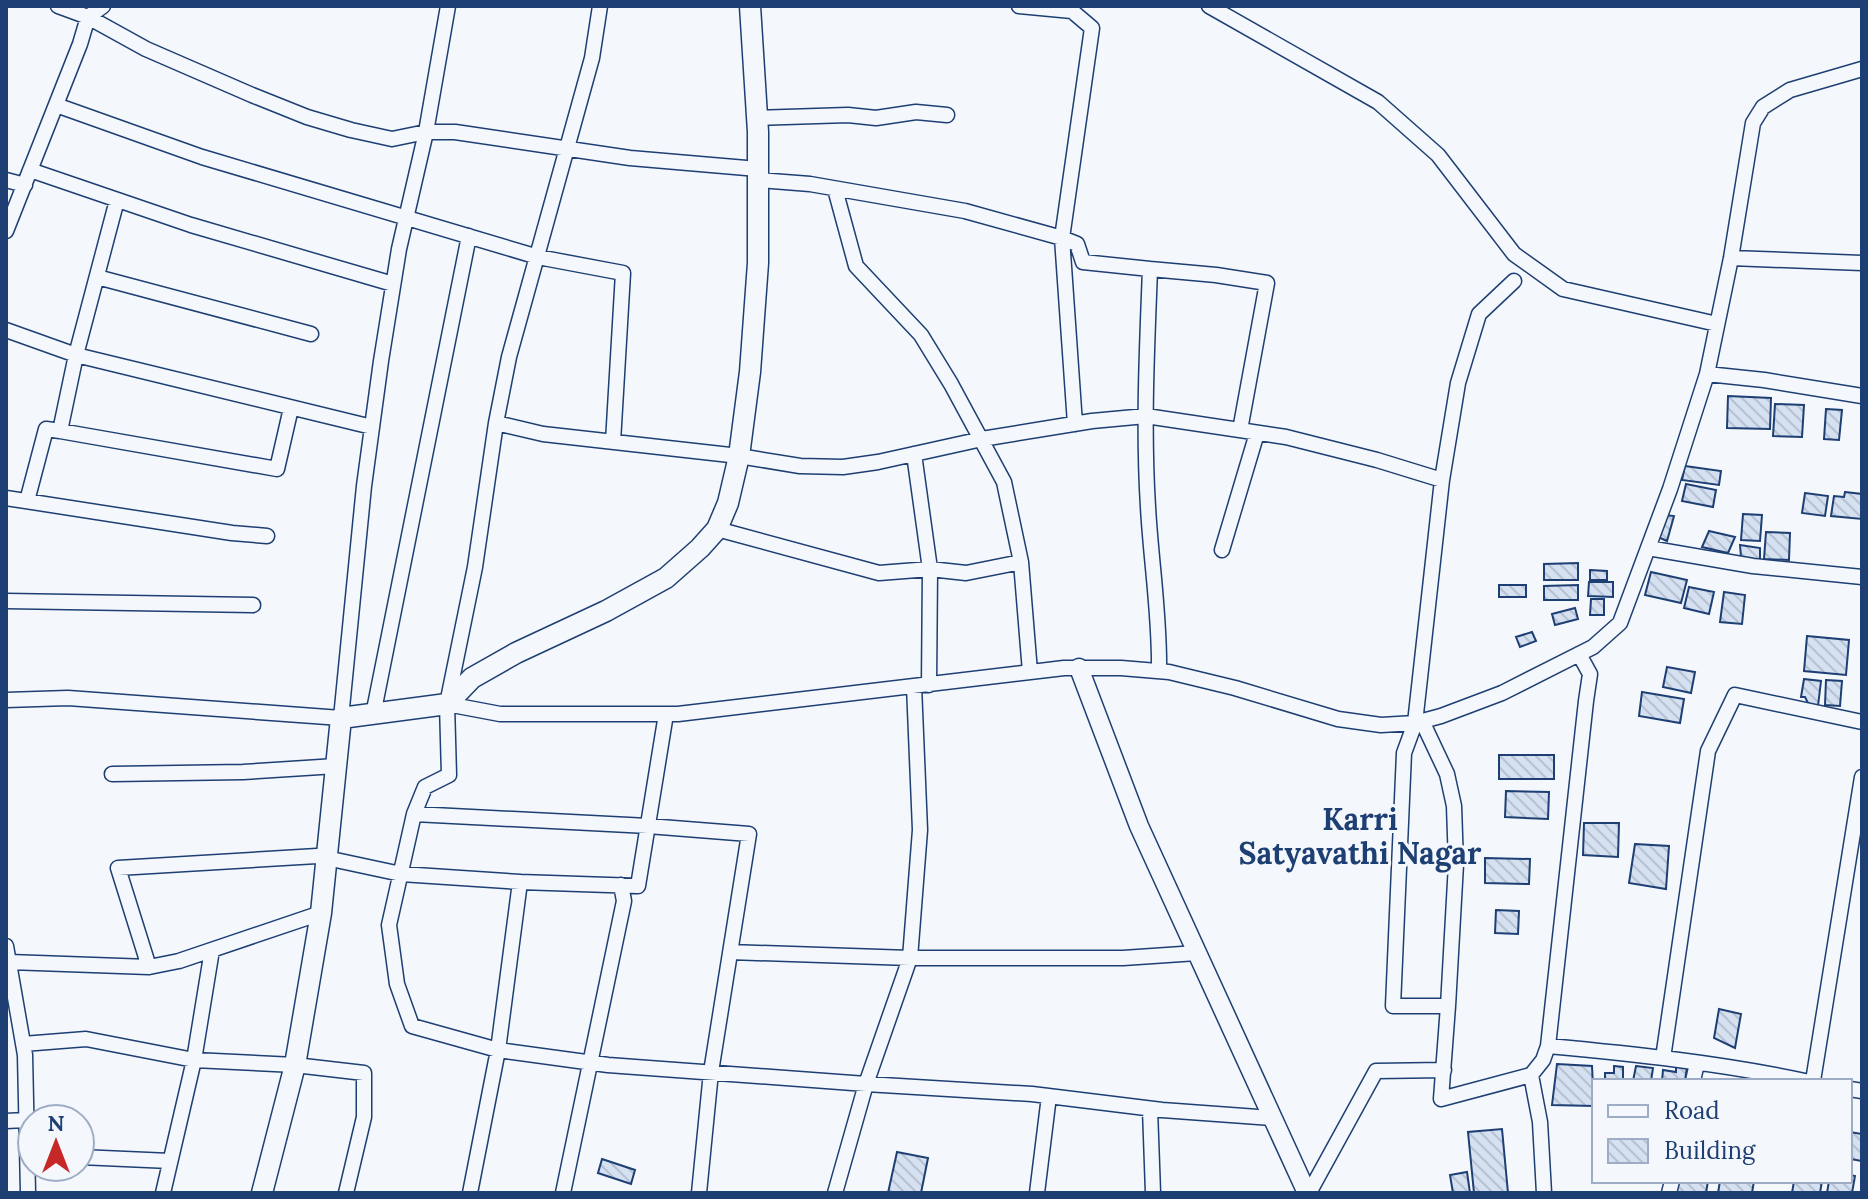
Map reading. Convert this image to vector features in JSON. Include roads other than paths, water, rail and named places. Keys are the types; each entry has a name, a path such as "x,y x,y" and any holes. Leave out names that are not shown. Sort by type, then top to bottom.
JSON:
{"main road":[{"path":"262,1193 295,1065 321,913 341,718 447,704 472,678 666,578 717,529 728,503 739,456 750,372 757,279 757,118 750,6"}],"street":[{"path":"58,6 89,11 146,49 307,117 351,130 392,139 426,132 455,132 758,175 965,211 1077,244 1083,262 1267,283 1240,430"},
{"path":"89,11 103,6"},
{"path":"6,700 68,698 341,718 362,502 393,284 426,132 447,8 430,6"},
{"path":"600,6 592,58 509,357 496,423 475,567 447,704 449,775 425,787 414,814 389,925 397,984 412,1026 498,1050 591,1063 1049,1096 1150,1109 1272,1118"},
{"path":"1019,6 1072,11 1092,28 1062,238 1075,424"},
{"path":"1209,6 1378,102 1438,155 1514,254 1563,289 1717,324"},
{"path":"6,231 80,44 89,11"},
{"path":"447,704 500,714 666,714 1030,672 1121,668 1159,671 1235,688 1338,719 1381,725 1418,722 1441,716 1502,693 1593,647 1620,623 1670,489 1707,374 1731,258 1753,123 1763,107 1790,90 1862,69"},
{"path":"56,105 202,157 538,257 623,273 613,442"},
{"path":"757,118 848,115 876,118 916,112 947,115"},
{"path":"30,170 191,225 393,284"},
{"path":"6,180 25,185"},
{"path":"835,189 856,266 921,335 1004,482 1021,562 1030,672"},
{"path":"60,431 76,355 117,200"},
{"path":"373,715 469,236"},
{"path":"1731,258 1862,263"},
{"path":"1150,269 1146,416 1148,507 1160,633 1159,671"},
{"path":"97,277 311,334"},
{"path":"1448,1006 1393,1006 1404,753 1418,722 1442,480 1458,383 1479,314 1514,281"},
{"path":"6,330 76,355 372,427"},
{"path":"1707,374 1862,396"},
{"path":"27,501 46,429 277,469 291,408"},
{"path":"496,423 543,434 800,466 843,467 982,439 1146,416 1286,437 1442,480"},
{"path":"1222,550 1257,433"},
{"path":"835,1193 866,1084 910,958 920,830 922,685 930,569 914,454"},
{"path":"6,498 267,536"},
{"path":"717,529 879,573 930,569 966,573 1021,562"},
{"path":"1648,548 1753,566 1862,577"},
{"path":"6,601 253,605"},
{"path":"1418,722 1447,774 1454,806 1456,864 1441,1099 1531,1075 1543,1060 1548,1046 1590,674 1579,654"},
{"path":"1079,668 1139,826 1308,1193"},
{"path":"1663,1058 1708,751 1735,695 1862,722"},
{"path":"149,967 118,868 317,856 401,874 638,886 666,714"},
{"path":"112,774 243,772 336,766"},
{"path":"1813,1079 1862,777"},
{"path":"414,814 749,834 711,1072 699,1193"},
{"path":"470,1193 498,1050 520,882"},
{"path":"563,1193 624,901 621,885"},
{"path":"9,962 149,967 179,961 321,913"},
{"path":"6,946 12,1018 25,1055 26,1103"},
{"path":"163,1193 194,1060 212,950"},
{"path":"730,952 910,958 1123,958 1197,953"},
{"path":"23,1044 86,1039 194,1060 295,1065 364,1073 364,1117 346,1193"},
{"path":"1548,1046 1663,1058 1796,1079"},
{"path":"1693,1079 1697,1063"},
{"path":"1308,1193 1376,1071 1444,1070"},
{"path":"1531,1075 1540,1122 1544,1193"},
{"path":"1037,1193 1049,1096"},
{"path":"1150,1109 1153,1193"},
{"path":"96,1158 170,1161"}],"district":[{"name":"Karri Satyavathi Nagar","path":"1360,836"}]}
